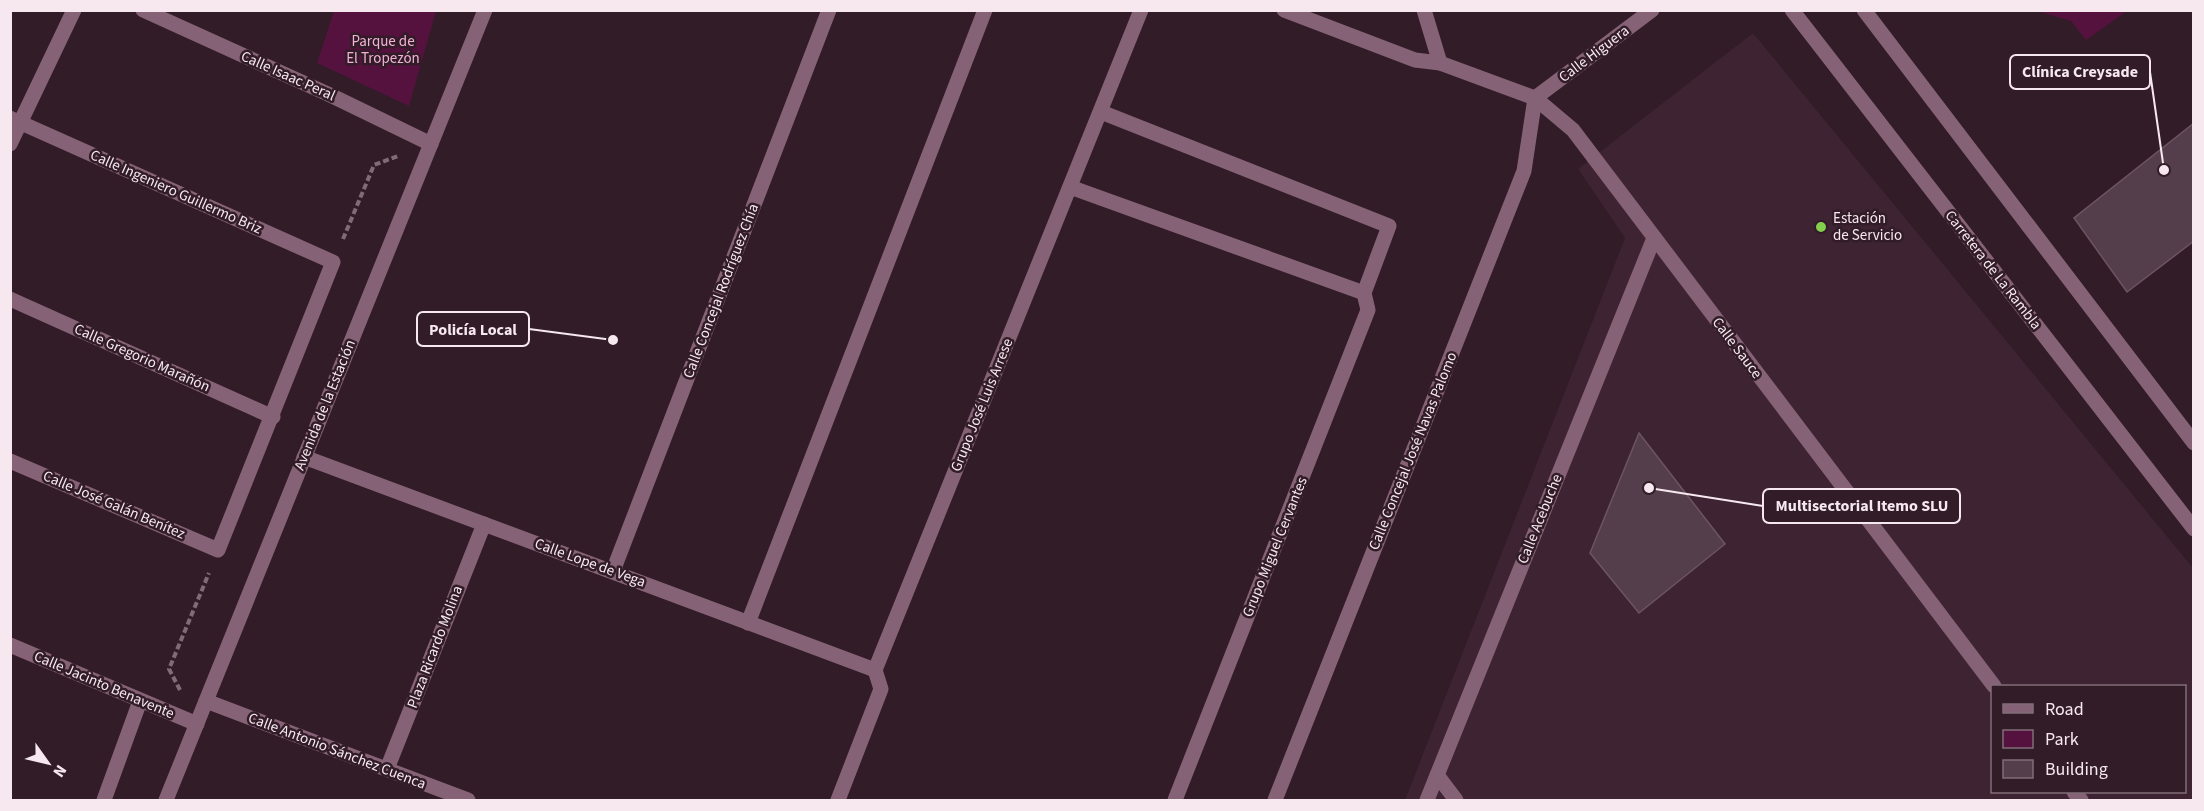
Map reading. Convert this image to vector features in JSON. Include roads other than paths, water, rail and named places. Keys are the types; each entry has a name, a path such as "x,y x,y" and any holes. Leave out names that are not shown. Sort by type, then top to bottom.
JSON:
{"street":[{"path":"10,144 15,121 75,10"},
{"name":"Calle Isaac Peral","path":"143,10 328,94 431,144"},
{"name":"Avenida de la Estación","path":"166,801 485,10"},
{"name":"Calle Concejal Rodríguez Chía","path":"613,572 829,10"},
{"path":"748,623 986,10"},
{"name":"Grupo José Luis Arrese","path":"838,801 881,689 875,670 1141,10"},
{"path":"1284,10 1415,60 1440,63 1424,10"},
{"name":"Calle Higuera","path":"1535,98 1652,10"},
{"name":"Carretera de La Rambla","path":"1792,10 2193,529"},
{"path":"1864,10 2193,443"},
{"name":"Calle Sauce","path":"1440,63 1535,98 1573,130 1992,685"},
{"name":"Calle Concejal José Navas Palomo","path":"1275,801 1524,171 1535,98"},
{"name":"Grupo Miguel Cervantes","path":"1101,112 1389,226 1364,293 1368,310 1175,801"},
{"name":"Calle Ingeniero Guillermo Briz","path":"15,121 333,262 273,417"},
{"path":"1070,187 1364,293"},
{"name":"Calle Acebuche","path":"1427,801 1654,238"},
{"name":"Calle Gregorio Marañón","path":"10,299 273,417"},
{"name":"Calle José Galán Benítez","path":"10,461 218,550 273,417"},
{"name":"Calle Lope de Vega","path":"304,457 875,670"},
{"name":"Plaza Ricardo Molina","path":"387,769 484,524"},
{"name":"Calle Jacinto Benavente","path":"10,645 197,724"},
{"path":"104,801 140,701"},
{"name":"Calle Antonio Sánchez Cuenca","path":"206,701 468,801"},
{"path":"1437,775 1456,801"}],"place":[{"name":"Clínica Creysade","path":"2164,170"},
{"name":"Estación de Servicio","path":"1821,227"},
{"name":"Policía Local","path":"613,340"},
{"name":"Multisectorial Itemo SLU","path":"1649,488"}],"park label":[{"name":"Parque de El Tropezón","path":"383,50"}]}
